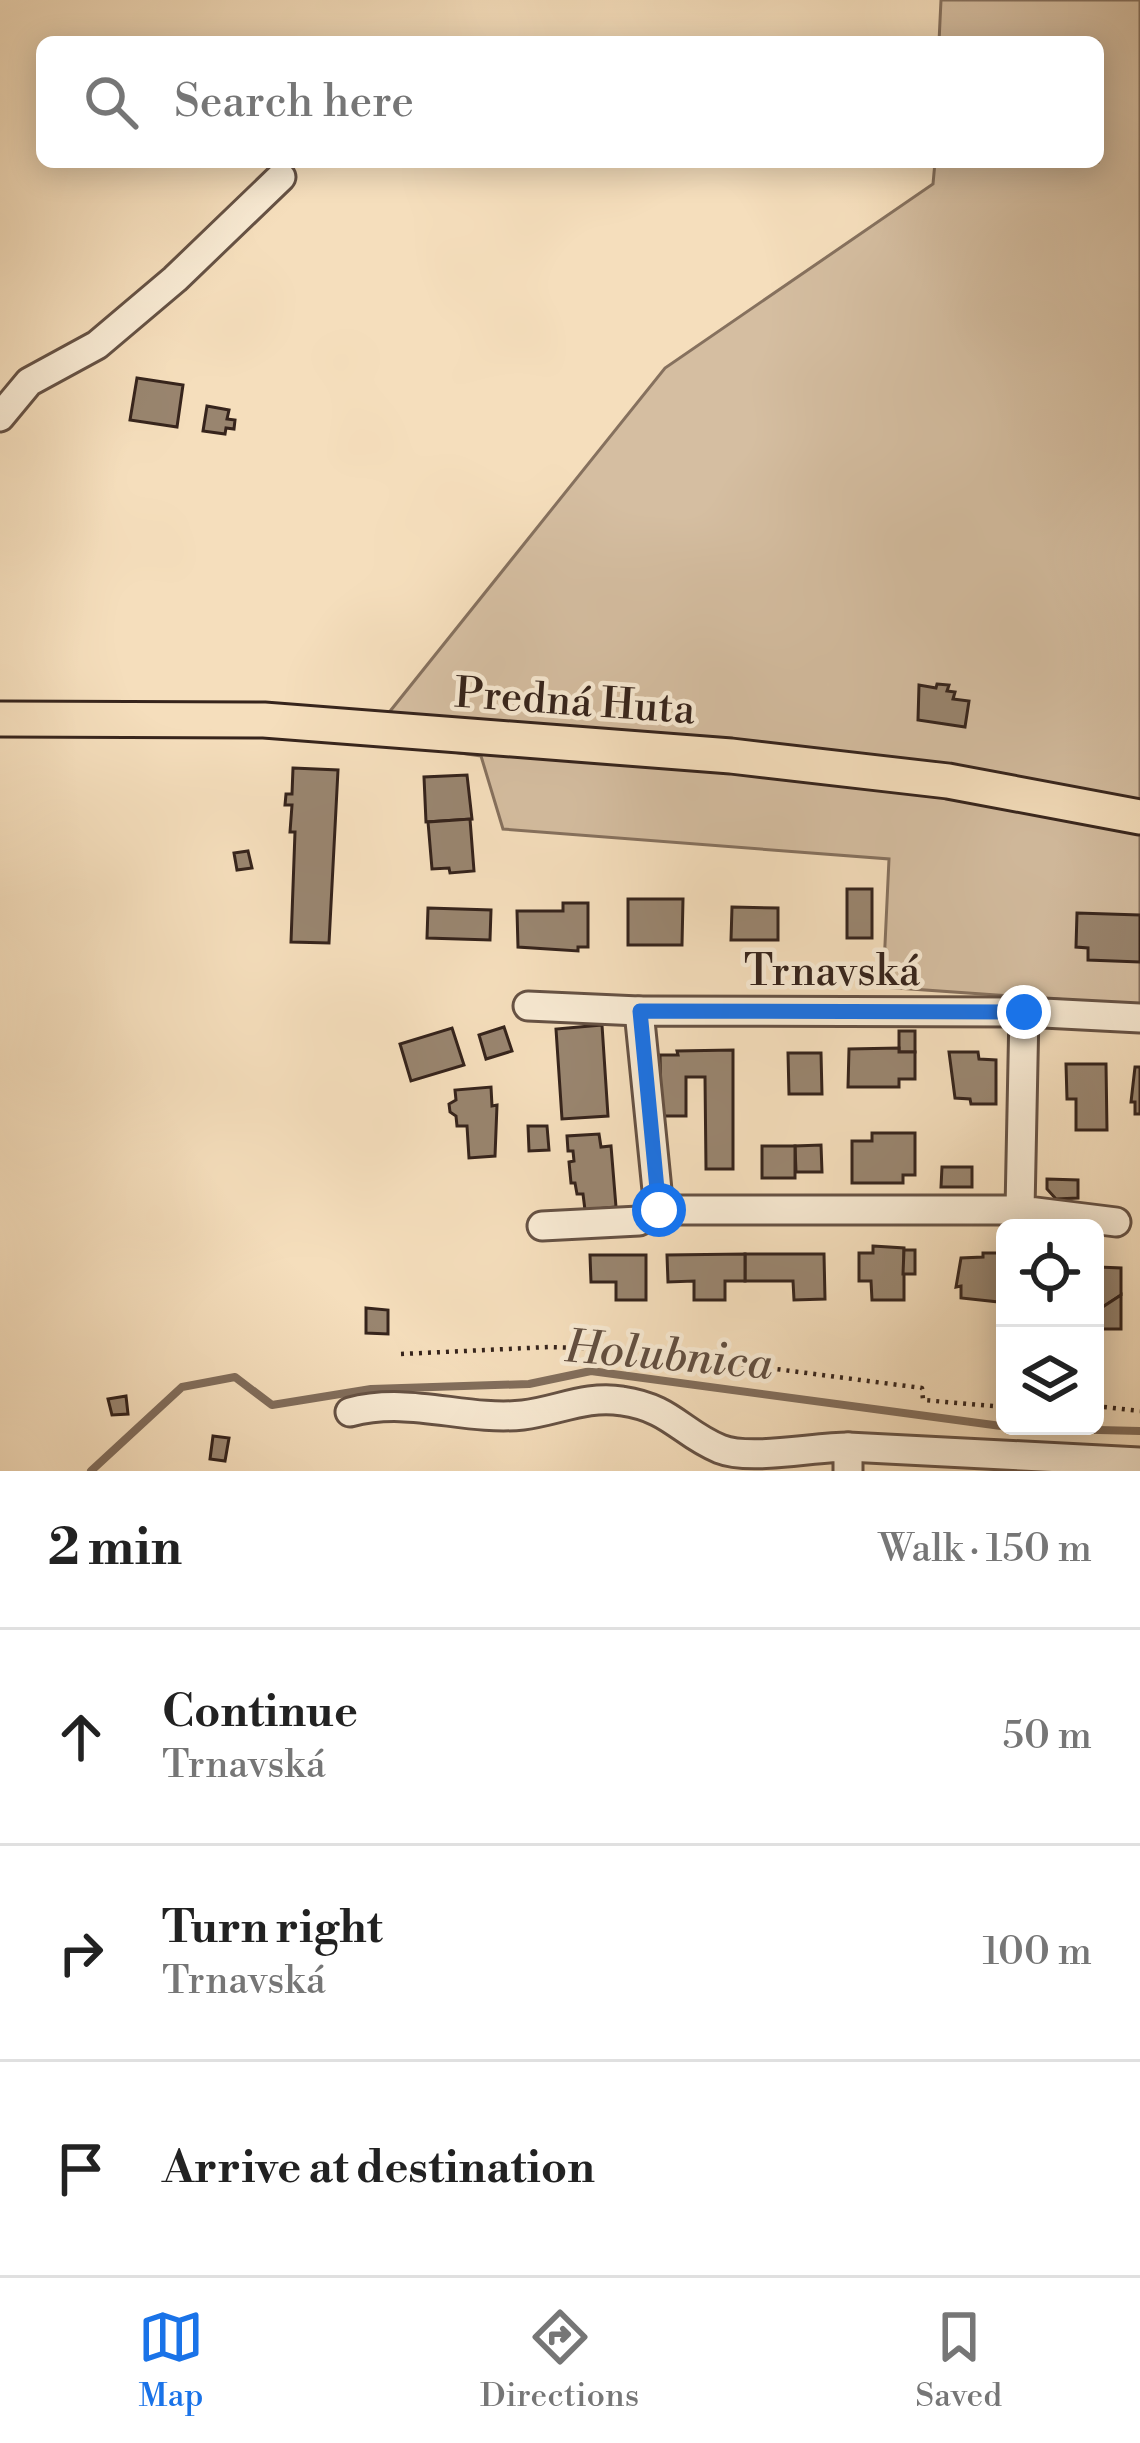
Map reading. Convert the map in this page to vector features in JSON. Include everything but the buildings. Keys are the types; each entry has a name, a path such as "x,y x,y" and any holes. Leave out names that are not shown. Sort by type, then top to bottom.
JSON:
{"main road":[{"name":"Predná Huta","path":"0,719 264,720 731,756 948,781 1140,817"}],"street":[{"path":"0,417 29,382 97,345 176,279 281,177"},
{"path":"0,385 29,382"},
{"name":"Trnavská","path":"528,1006 640,1011 1024,1012 1140,1018"},
{"path":"640,1011 659,1210"},
{"path":"1020,1210 1024,1012"},
{"path":"542,1226 639,1221 659,1210 1020,1210 1116,1222"},
{"path":"350,1412 381,1403 519,1415 584,1400 621,1400 664,1411 723,1450 848,1459 1140,1462"}],"path":[{"path":"400,1354 549,1347 622,1349 922,1388 923,1400 996,1406"},
{"path":"1104,1407 1140,1411"}],"shaded area":[{"path":"941,0 1140,0 1140,1005 883,987 889,859 503,829 481,756 367,740 665,368 933,184 934,168 1104,168 1104,36 939,36"}],"waterway":[{"name":"Holubnica","path":"91,1471 182,1387 235,1377 272,1405 371,1389 529,1384 591,1371 1016,1428 1140,1431"}],"route":[{"path":"659,1210 640,1011 1024,1012"}]}
